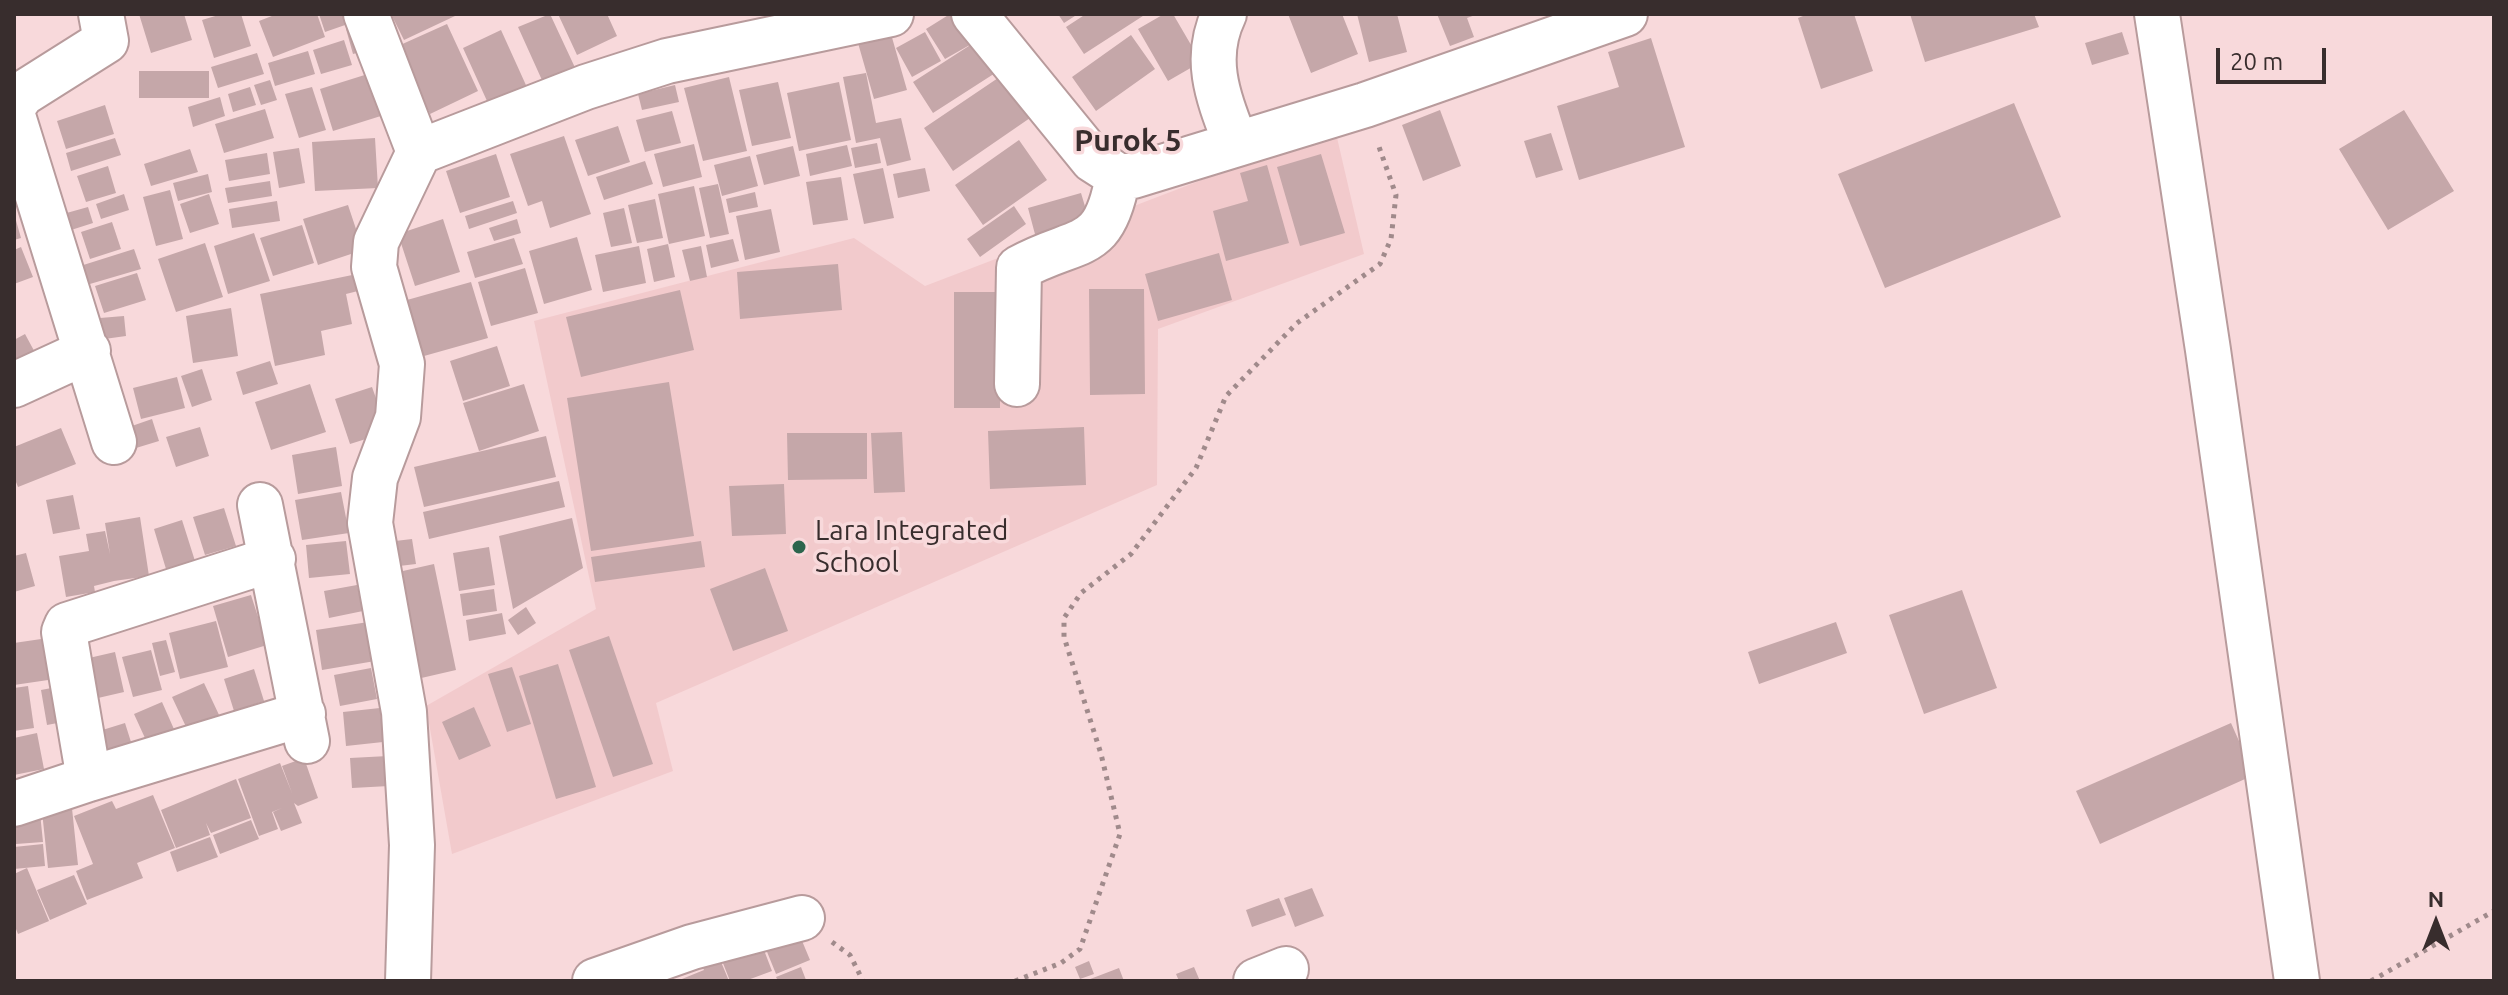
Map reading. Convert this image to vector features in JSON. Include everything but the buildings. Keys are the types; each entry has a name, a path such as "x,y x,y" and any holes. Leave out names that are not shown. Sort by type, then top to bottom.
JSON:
{"street":[{"path":"14,105 22,94 106,41 101,14"},
{"path":"366,14 419,152"},
{"path":"408,981 412,845 404,712 370,523 375,478 398,417 402,364 374,267 376,242 419,152 586,87 667,61 891,14"},
{"path":"974,14 1093,160 1118,176 1133,176 1365,105 1625,14"},
{"path":"1224,14 1215,34 1213,69 1217,93 1236,144"},
{"path":"2157,14 2206,334 2297,981"},
{"path":"14,119 24,180 88,351 114,442"},
{"path":"1017,384 1019,268 1096,235 1110,214 1118,176"},
{"path":"14,385 88,351"},
{"path":"14,804 89,779 305,728 260,505"},
{"path":"89,779 64,632 67,625 273,559"},
{"path":"595,981 692,947 802,918"}],"path":[{"path":"1015,981 1061,963 1080,949 1120,834 1101,754 1064,637 1064,618 1081,593 1131,554 1196,468 1226,396 1297,323 1380,264 1391,239 1396,195 1365,105"},
{"path":"2371,981 2494,911"},
{"path":"802,918 850,955 863,981"}],"shaded area":[{"name":"Lara Integrated School","path":"1335,129 1364,254 1158,329 1157,485 656,703 673,771 452,854 426,706 596,609 534,321 854,238 925,286"}],"place":[{"name":"Lara Integrated School","path":"799,547"}],"district":[{"name":"Purok 5","path":"1128,141"}]}
